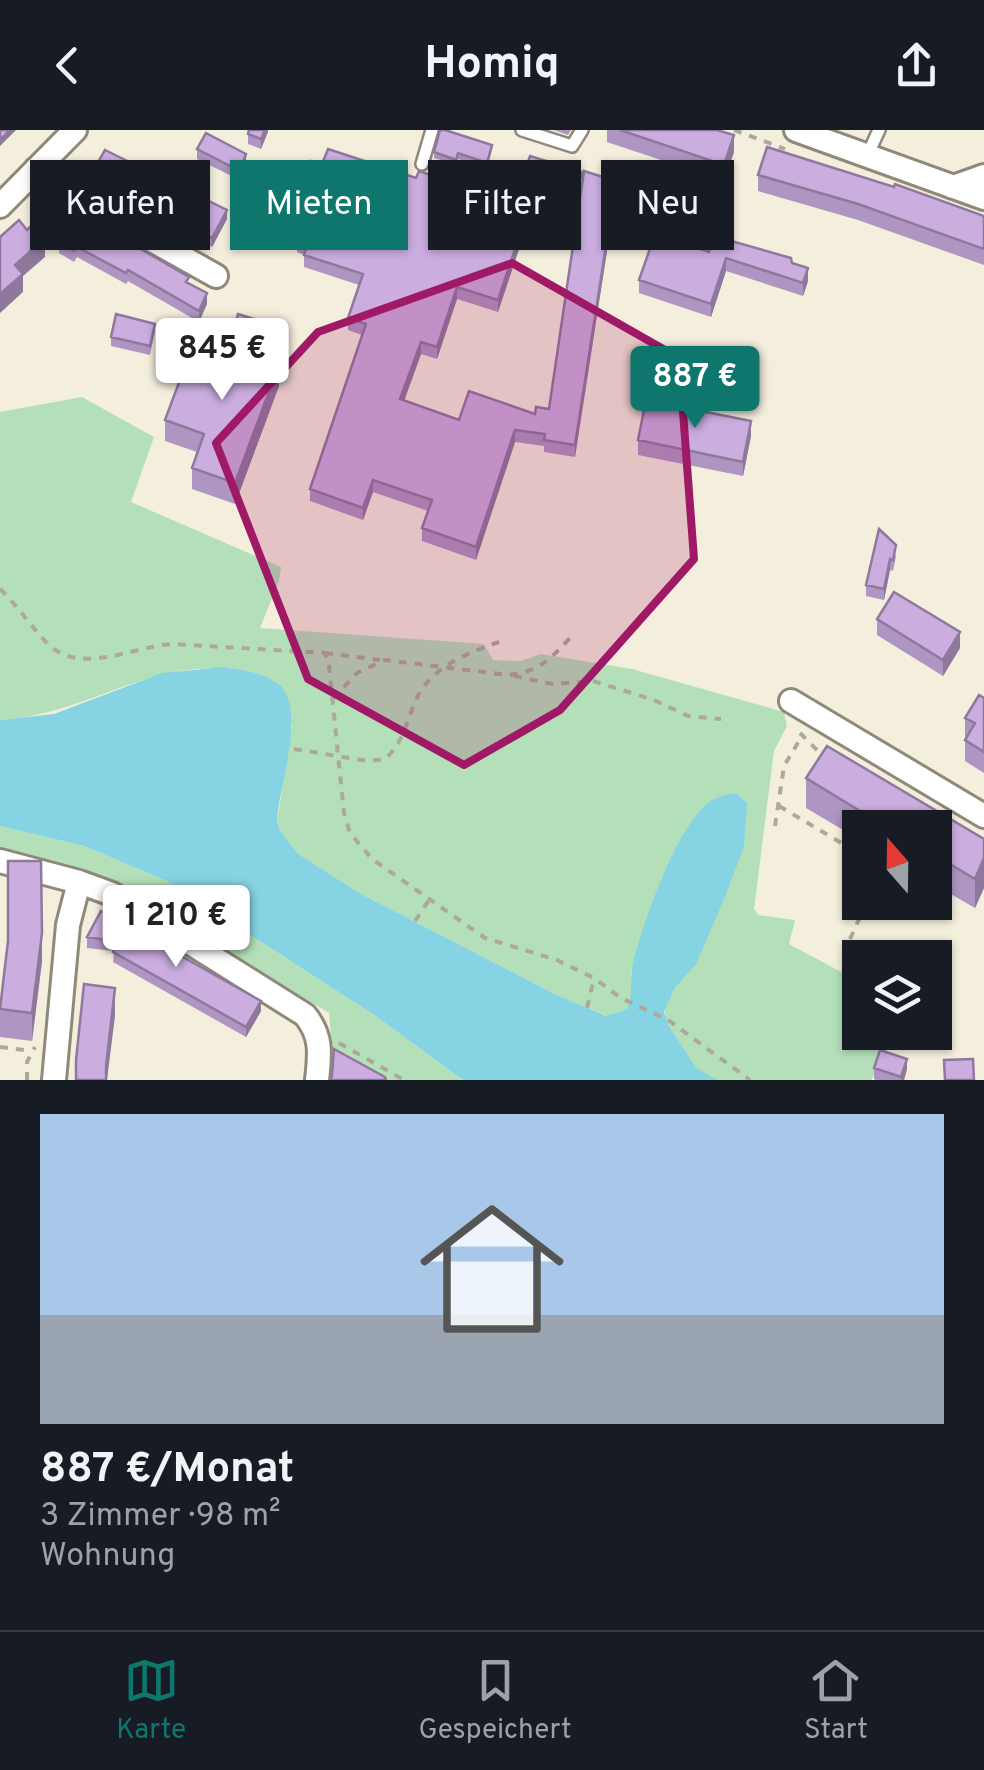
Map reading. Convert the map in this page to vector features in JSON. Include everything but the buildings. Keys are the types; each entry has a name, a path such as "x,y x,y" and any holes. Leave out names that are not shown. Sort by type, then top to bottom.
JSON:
{"street":[{"path":"46,160 75,130"},
{"path":"796,130 984,198"},
{"path":"0,206 30,176"},
{"path":"953,187 984,176"},
{"path":"170,250 216,276"},
{"path":"792,702 805,727 984,816"},
{"path":"0,861 112,894 305,1015 318,1031 317,1080"},
{"path":"54,1080 68,925 79,882"}],"lane":[{"path":"422,164 432,130"},
{"path":"522,130 572,146 582,130"},
{"path":"867,156 879,130"}],"path":[{"path":"0,589 50,646 89,659 172,644 325,653 552,684 593,681 654,700 688,716 721,719"},
{"path":"508,675 539,668 570,638"},
{"path":"294,749 368,761 385,759 404,736 416,699 438,669 499,642"},
{"path":"325,653 340,795 350,833 372,859 485,938 557,960 594,978 621,998 668,1020 750,1080"},
{"path":"332,699 357,673 385,660"},
{"path":"805,727 818,754 834,764"},
{"path":"775,826 784,766 805,727"},
{"path":"778,806 842,843"},
{"path":"415,922 429,900"},
{"path":"850,938 858,920"},
{"path":"587,1008 594,978"},
{"path":"318,1031 404,1080"},
{"path":"0,1047 55,1054"}],"highlighted area":[{"path":"512,263 679,358 694,559 560,710 464,765 308,679 216,443 318,332"}],"green space":[{"path":"82,397 154,437 131,502 281,567 260,628 484,644 493,660 520,661 541,654 632,669 784,712 787,726 774,751 754,909 758,915 795,920 789,944 842,972 842,1050 881,1050 872,1080 718,1080 696,1068 672,1032 666,1004 676,984 696,963 737,794 715,798 631,971 632,998 627,1009 607,1016 555,994 361,894 297,854 277,822 292,725 266,677 228,669 193,669 130,684 36,715 0,720 0,412"},
{"path":"0,826 84,846 167,881 374,1015 463,1080 386,1080 332,1049 329,1013 211,940 130,896 88,876 0,849"}],"water":[{"path":"224,667 265,676 286,694 291,728 277,822 298,854 361,894 555,994 606,1016 627,1009 633,963 645,924 684,833 708,803 737,794 747,803 744,847 696,964 674,989 664,1012 696,1068 718,1080 463,1080 374,1015 167,881 84,846 0,826 0,720 54,714 162,673"}]}
